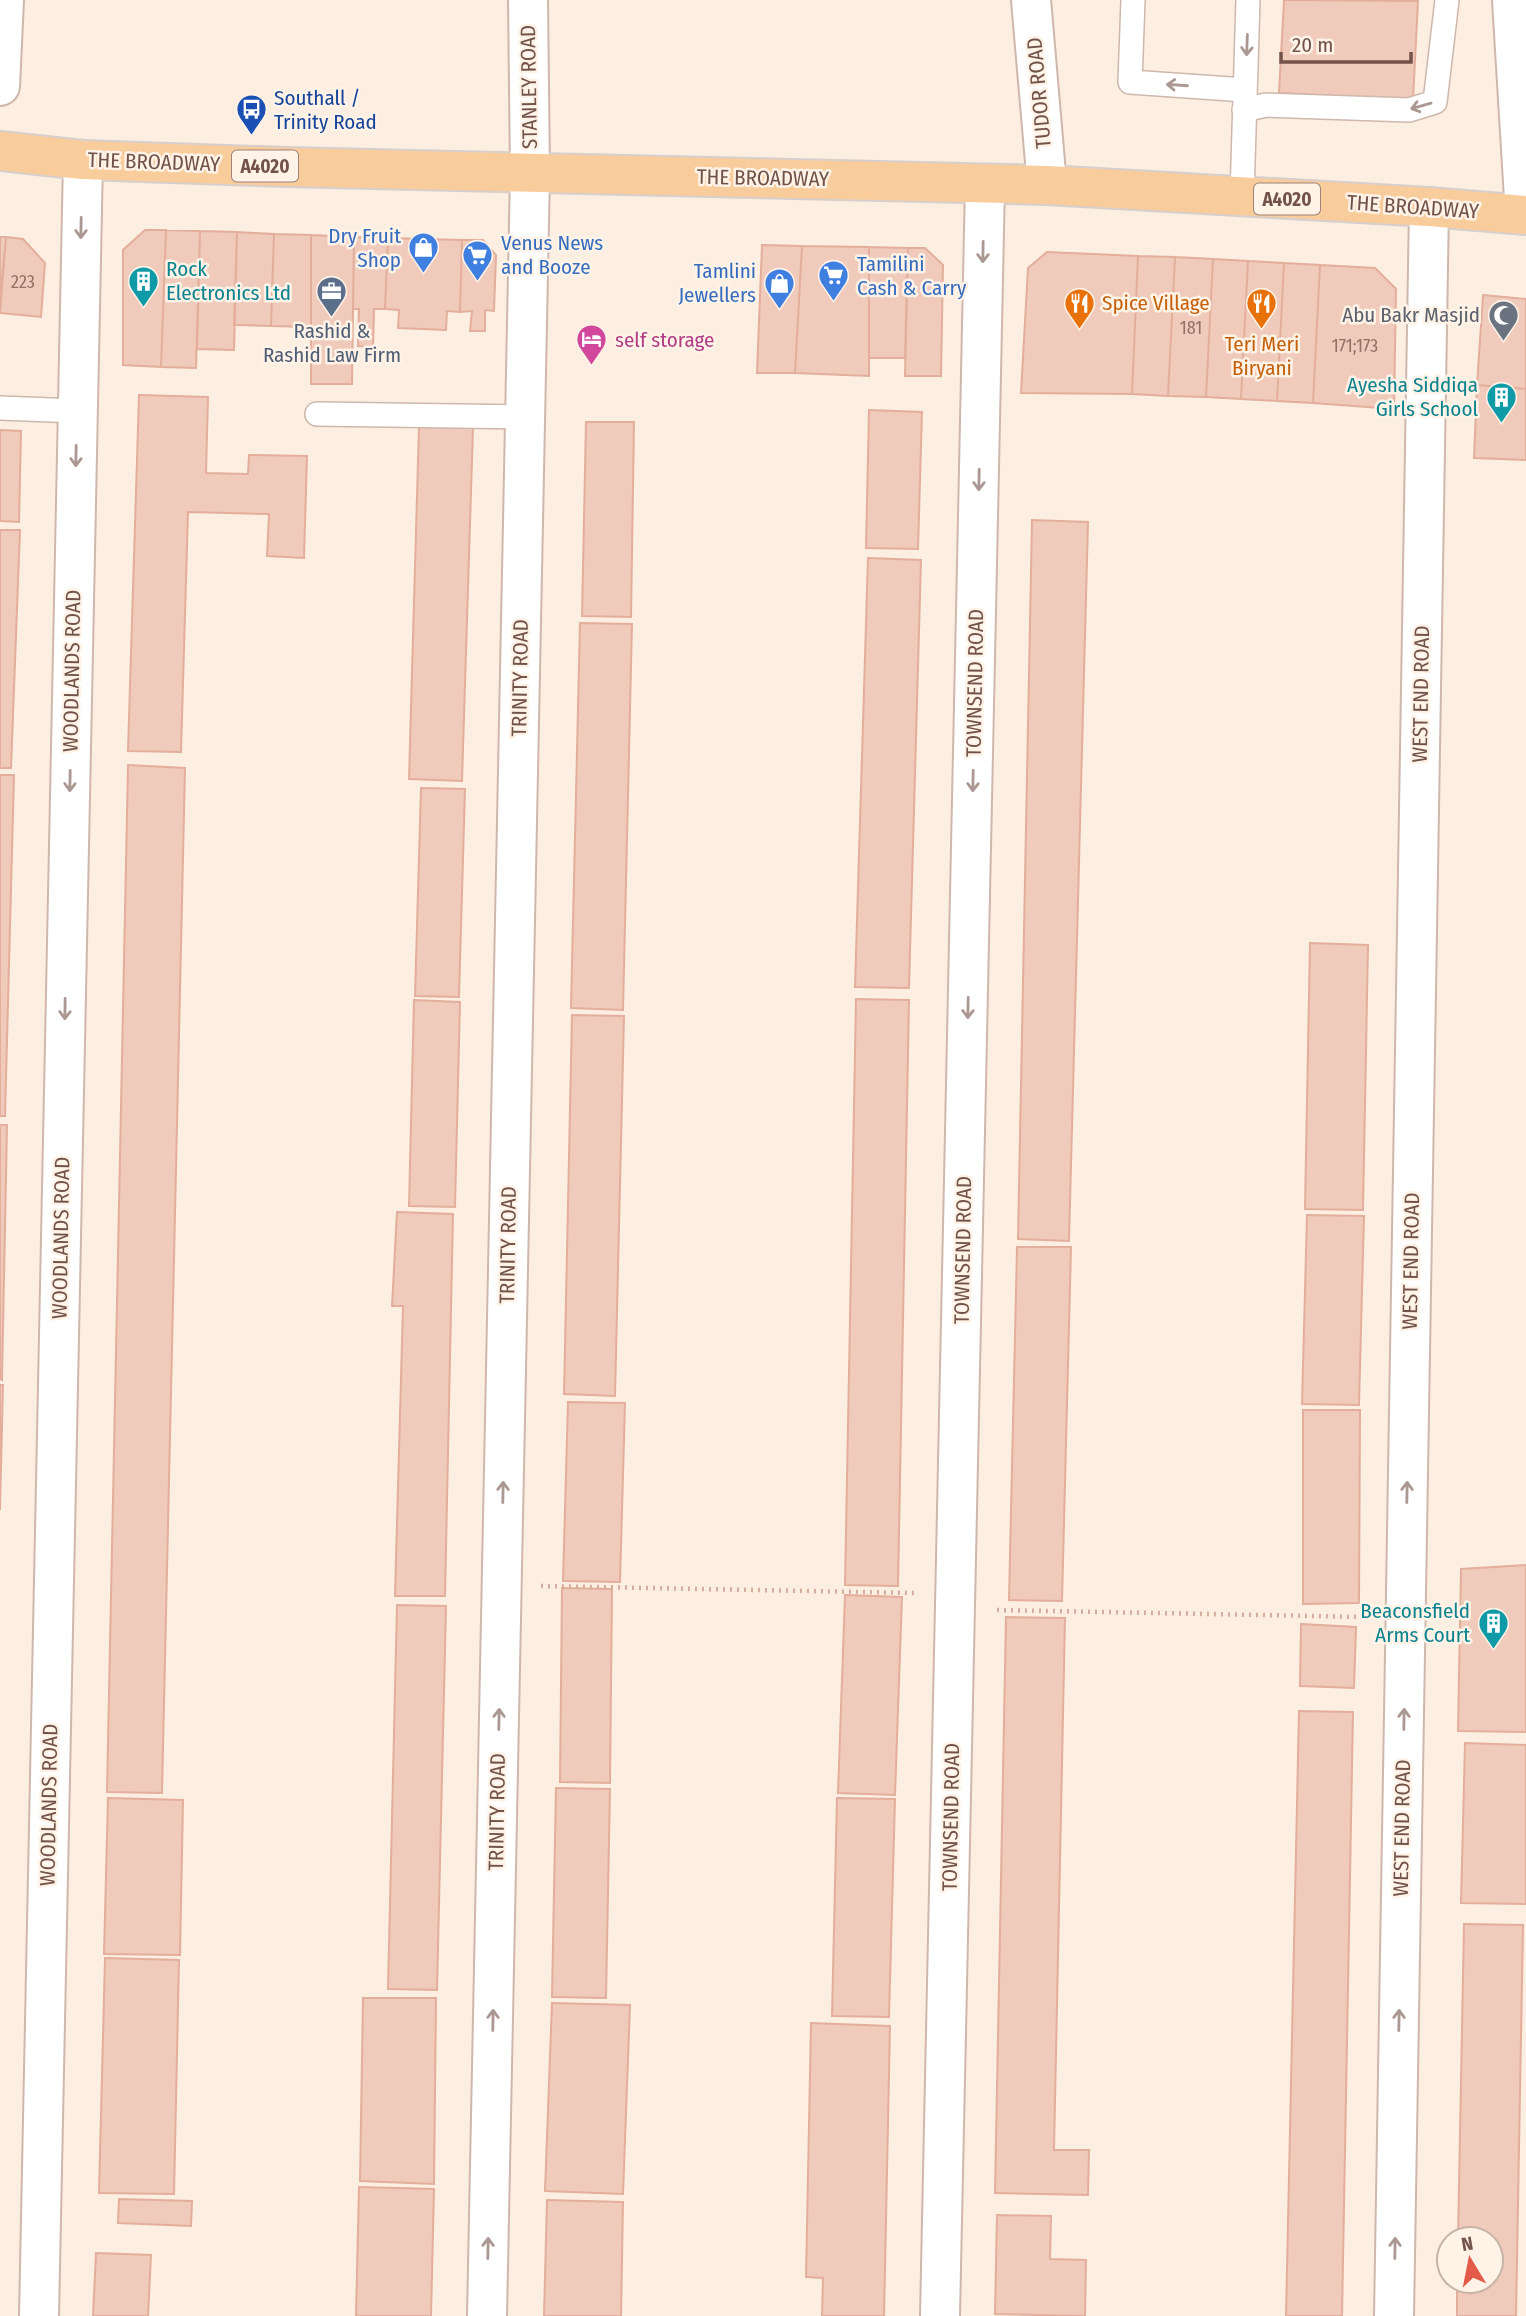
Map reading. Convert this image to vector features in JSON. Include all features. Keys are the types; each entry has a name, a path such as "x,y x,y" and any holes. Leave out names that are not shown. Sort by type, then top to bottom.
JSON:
{"main road":[{"name":"THE BROADWAY","path":"0,151 83,160 1047,185 1429,206 1525,215"}],"street":[{"path":"0,86 4,0"},
{"name":"STANLEY ROAD","path":"528,0 530,173"},
{"name":"TUDOR ROAD","path":"1031,0 1047,185"},
{"path":"1512,0 1525,215"},
{"name":"WOODLANDS ROAD","path":"39,2316 83,160"},
{"name":"TRINITY ROAD","path":"487,2316 530,173"},
{"name":"TOWNSEND ROAD","path":"940,2316 985,184"},
{"name":"WEST END ROAD","path":"1394,2316 1429,206"}],"lane":[{"path":"1133,0 1130,82 1266,105 1409,110 1435,102 1447,0"},
{"path":"1242,196 1248,0"},
{"path":"0,408 77,411"},
{"path":"317,414 525,417"}],"path":[{"path":"502,1586 1405,1618"}],"building":[{"path":"1284,0 1418,1 1413,100 1279,93"},
{"name":"Rock Electronics Ltd","path":"145,230 166,230 161,367 123,365 123,250"},
{"path":"166,230 200,231 196,368 161,367"},
{"path":"200,231 237,232 234,350 197,349"},
{"path":"237,232 274,234 271,326 234,325"},
{"path":"274,234 311,235 311,327 271,326"},
{"name":"Rashid & Rashid Law Firm","path":"311,235 354,237 352,384 311,384"},
{"path":"0,237 6,237 0,301"},
{"path":"6,237 23,239 45,263 41,317 0,313"},
{"path":"354,237 388,238 385,309 374,309 373,347 358,346 359,309 353,309"},
{"name":"Dry Fruit Shop","path":"388,238 462,240 460,312 447,311 446,330 398,328 399,310 385,309"},
{"name":"Venus News and Booze","path":"462,240 483,240 496,255 494,311 485,310 485,331 470,331 472,311 460,312"},
{"name":"Tamlini Jewellers","path":"762,245 802,246 795,373 757,373"},
{"name":"Tamilini Cash & Carry","path":"802,246 869,247 869,376 795,373"},
{"path":"869,247 908,248 905,358 869,358"},
{"path":"908,248 925,248 943,265 941,376 905,376"},
{"name":"Spice Village","path":"1047,252 1138,256 1132,394 1021,393 1028,268"},
{"path":"1138,256 1175,257 1168,396 1132,394"},
{"path":"1175,257 1213,259 1206,397 1168,396"},
{"path":"1213,259 1248,261 1241,399 1206,397"},
{"name":"Teri Meri Biryani","path":"1248,261 1284,263 1277,401 1241,399"},
{"path":"1284,263 1320,265 1313,403 1277,401"},
{"path":"1320,265 1375,268 1396,289 1394,409 1313,403"},
{"name":"Abu Bakr Masjid","path":"1483,295 1526,299 1526,389 1477,385"},
{"name":"Ayesha Siddiqa Girls School","path":"1477,385 1526,389 1526,460 1474,458"},
{"path":"139,395 208,397 206,473 248,474 249,455 307,456 304,558 267,556 269,514 188,512 181,752 128,751"},
{"path":"869,410 922,412 918,549 866,548"},
{"path":"586,422 634,422 631,617 582,616"},
{"path":"419,426 473,428 462,781 409,779"},
{"path":"0,430 21,431 19,522 0,521"},
{"path":"1032,520 1088,522 1069,1241 1018,1239"},
{"path":"0,530 20,530 11,768 0,768"},
{"path":"868,558 921,560 909,988 855,987"},
{"path":"580,623 632,624 623,1010 571,1008"},
{"path":"128,765 185,768 162,1793 107,1792"},
{"path":"0,775 14,775 5,1116 0,1116"},
{"path":"421,788 465,789 459,997 415,996"},
{"path":"1310,943 1368,945 1363,1210 1305,1209"},
{"path":"856,999 909,1000 898,1586 845,1585"},
{"path":"414,1000 460,1002 455,1207 409,1206"},
{"path":"572,1015 624,1016 615,1396 564,1394"},
{"path":"0,1125 7,1125 2,1380 0,1379"},
{"path":"397,1212 453,1214 445,1596 395,1596 403,1306 392,1306"},
{"path":"1307,1215 1364,1216 1359,1405 1302,1404"},
{"path":"1017,1247 1071,1247 1062,1601 1009,1600"},
{"path":"0,1385 3,1385 0,1510"},
{"path":"568,1402 625,1403 620,1582 563,1581"},
{"path":"1303,1410 1360,1410 1359,1603 1303,1604"},
{"name":"Beaconsfield Arms Court","path":"1526,1565 1526,1732 1458,1731 1461,1569"},
{"path":"562,1588 612,1589 610,1783 560,1782"},
{"path":"845,1595 902,1597 895,1795 838,1793"},
{"path":"397,1605 446,1606 437,1990 388,1989"},
{"path":"1006,1617 1065,1618 1054,2150 1089,2150 1088,2195 995,2193"},
{"path":"1301,1624 1356,1627 1354,1688 1300,1686"},
{"path":"1299,1711 1353,1712 1342,2316 1286,2316"},
{"path":"1465,1743 1526,1745 1526,1904 1461,1903"},
{"path":"556,1788 610,1789 606,1998 552,1997"},
{"path":"108,1798 183,1800 180,1955 104,1954"},
{"path":"837,1798 895,1799 889,2017 832,2016"},
{"path":"1464,1924 1523,1925 1516,2316 1457,2316 1457,2295 1505,2295 1505,2225 1458,2225"},
{"path":"105,1958 179,1960 174,2194 99,2193"},
{"path":"363,1998 436,1998 434,2184 360,2181"},
{"path":"552,2003 630,2005 623,2194 545,2191"},
{"path":"811,2023 890,2026 884,2316 822,2316 823,2278 806,2277"},
{"path":"359,2187 434,2189 431,2316 356,2316"},
{"path":"119,2199 192,2201 191,2226 118,2223"},
{"path":"547,2200 623,2202 621,2316 544,2316"},
{"path":"997,2215 1051,2216 1050,2259 1086,2260 1085,2316 995,2314"},
{"path":"96,2253 151,2255 148,2316 93,2316"}],"place":[{"name":"Southall / Trinity Road","path":"251,137"},
{"name":"Dry Fruit Shop","path":"424,275"},
{"name":"Venus News and Booze","path":"478,282"},
{"name":"Tamilini Cash & Carry","path":"834,303"},
{"name":"Rock Electronics Ltd","path":"143,308"},
{"name":"Tamlini Jewellers","path":"779,310"},
{"name":"Rashid & Rashid Law Firm","path":"332,318"},
{"name":"Spice Village","path":"1079,330"},
{"name":"Teri Meri Biryani","path":"1262,331"},
{"name":"Abu Bakr Masjid","path":"1503,342"},
{"name":"self storage","path":"592,367"},
{"name":"Ayesha Siddiqa Girls School","path":"1501,424"},
{"name":"Beaconsfield Arms Court","path":"1493,1650"}]}
